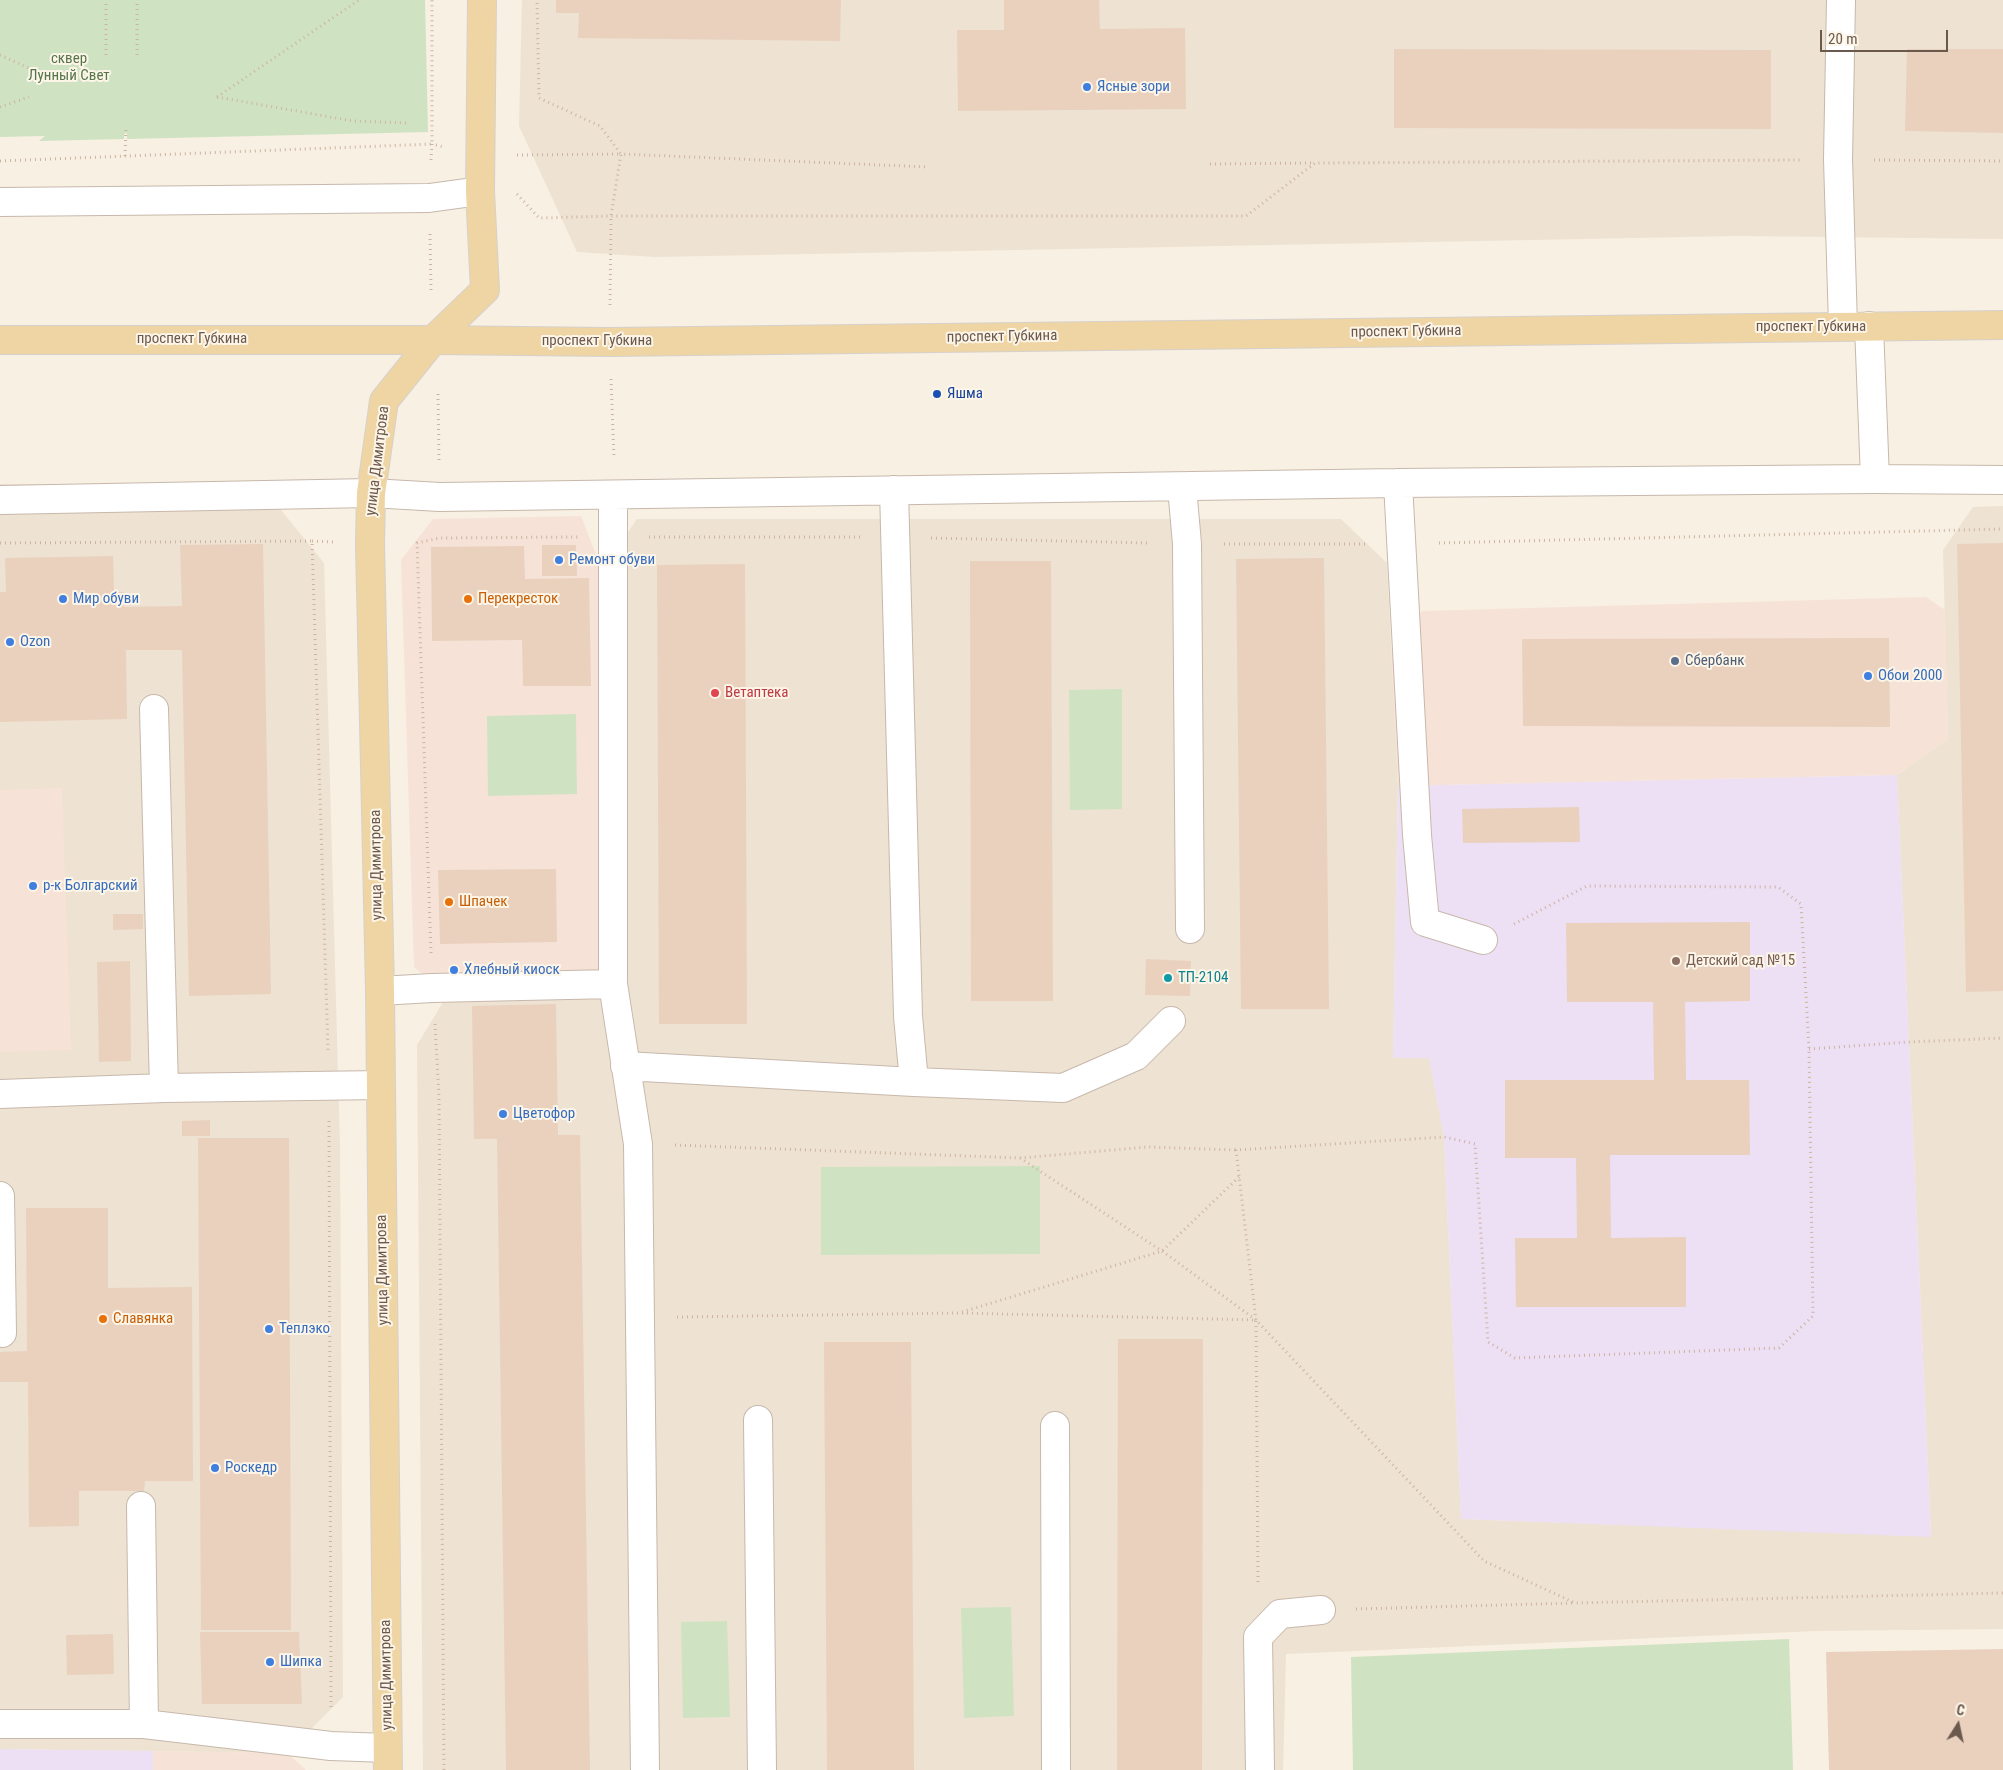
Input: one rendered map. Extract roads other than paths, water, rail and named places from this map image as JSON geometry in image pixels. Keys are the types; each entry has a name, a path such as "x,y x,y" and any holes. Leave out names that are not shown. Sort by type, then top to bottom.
{"main road":[{"name":"улица Димитрова","path":"388,1759 380,991 370,554 371,493 384,401 433,340 485,290 480,191 482,0"},
{"name":"проспект Губкина","path":"0,340 610,342 2003,325"}],"lane":[{"path":"1841,0 1838,159 1875,478"},
{"path":"0,202 428,198 480,191"},
{"path":"0,500 371,493 440,497 1398,483 1875,478 2003,480"},
{"path":"1398,483 1417,826 1425,922 1483,940"},
{"path":"1182,487 1187,544 1190,929"},
{"path":"894,490 908,1006 914,1082"},
{"path":"613,495 613,984 638,1144 646,1770"},
{"path":"154,709 164,1088"},
{"path":"380,991 613,984"},
{"path":"625,1066 1063,1088 1136,1056 1171,1021"},
{"path":"0,1094 164,1088 381,1085"},
{"path":"0,1196 2,1332"},
{"path":"758,1420 762,1770"},
{"path":"1056,1426 1056,1770"},
{"path":"141,1506 144,1724"},
{"path":"1260,1770 1258,1636 1280,1614 1322,1610"},
{"path":"0,1724 144,1724 331,1746 388,1759"}],"place":[{"name":"Ясные зори","path":"1087,87"},
{"name":"Яшма","path":"937,394"},
{"name":"Ремонт обуви","path":"559,560"},
{"name":"Мир обуви","path":"63,599"},
{"name":"Перекресток","path":"468,599"},
{"name":"Ozon","path":"10,642"},
{"name":"Сбербанк","path":"1675,661"},
{"name":"Обои 2000","path":"1868,676"},
{"name":"Ветаптека","path":"715,693"},
{"name":"р-к Болгарский","path":"33,886"},
{"name":"Шпачек","path":"449,902"},
{"name":"Детский сад №15","path":"1676,961"},
{"name":"Хлебный киоск","path":"454,970"},
{"name":"ТП-2104","path":"1168,978"},
{"name":"Цветофор","path":"503,1114"},
{"name":"Славянка","path":"103,1319"},
{"name":"Теплэко","path":"269,1329"},
{"name":"Роскедр","path":"215,1468"},
{"name":"Шипка","path":"270,1662"}],"park label":[{"name":"сквер Лунный Свет","path":"69,68"}]}
